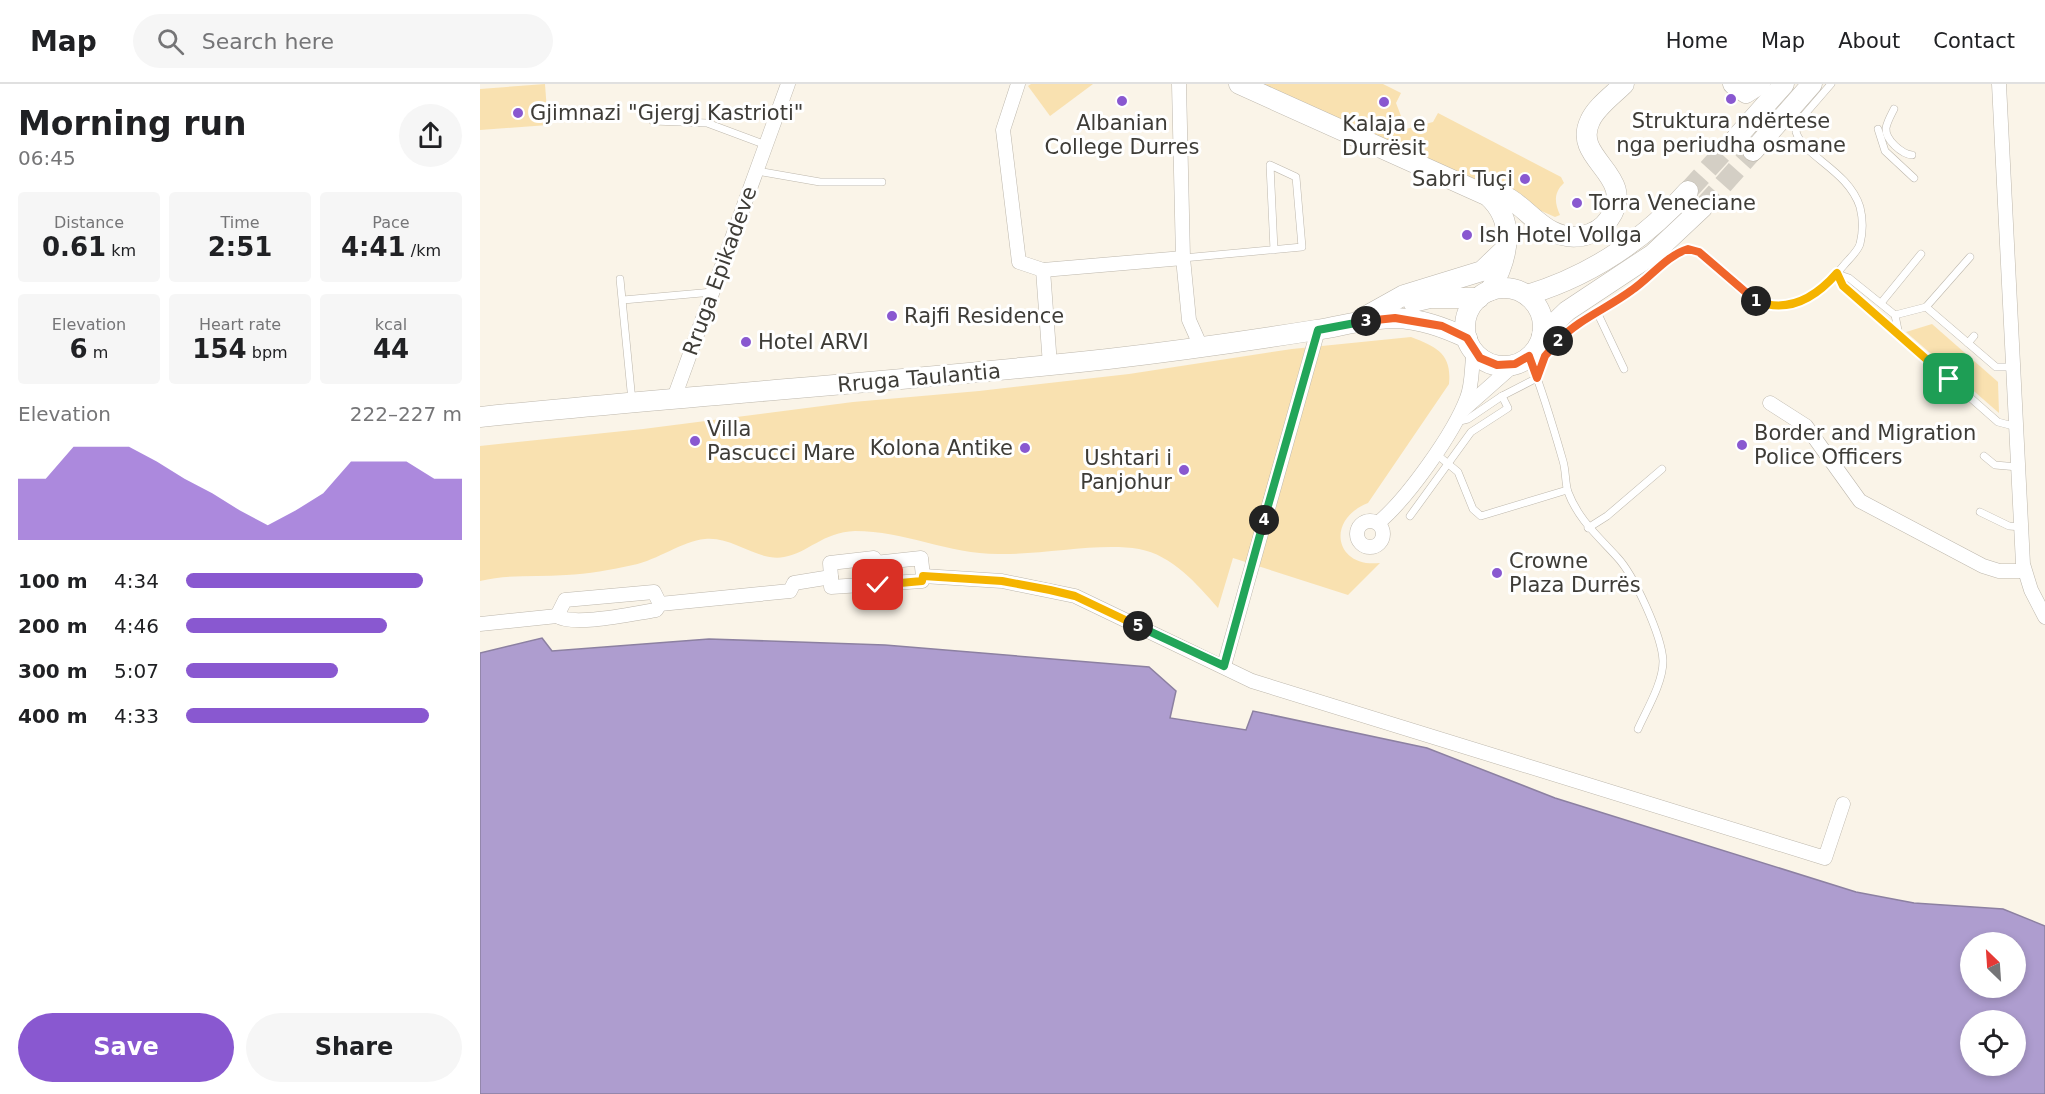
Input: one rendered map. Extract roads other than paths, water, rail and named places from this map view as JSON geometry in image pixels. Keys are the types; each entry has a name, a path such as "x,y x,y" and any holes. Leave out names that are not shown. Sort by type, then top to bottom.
{"main road":[{"path":"1239,84 1469,186 1494,201 1508,227 1507,246 1499,275 1467,316 1470,345 1488,362 1522,360 1542,335 1567,311 1653,254 1703,207"},
{"path":"1733,84 1746,93 1760,84"},
{"path":"1737,137 1784,84"},
{"path":"1753,151 1812,84"},
{"path":"1469,186 1504,195 1546,229 1568,238 1589,235 1606,224 1617,208 1618,191 1610,176 1596,160 1587,134 1592,116 1620,85"},
{"path":"1527,295 1572,280 1597,267 1639,237 1688,191"},
{"path":"1508,227 1519,216 1528,214"},
{"path":"1356,321 1404,295 1482,271 1507,246"},
{"path":"1484,294 1509,288 1527,295 1540,313 1542,335"},
{"name":"Rruga Taulantia","path":"480,417 632,401 906,380 1202,347 1318,330 1430,298 1484,294"},
{"name":"Rruga Taulantia","path":"1356,321 1395,318 1442,326 1470,345"}],"street":[{"name":"Rruga Epikadeve","path":"674,398 788,84"},
{"path":"1018,84 1003,130 1019,262 1043,270 1183,258"},
{"path":"1179,84 1183,258 1189,320 1202,347"},
{"path":"1998,84 2024,571 2035,601 2045,617"},
{"path":"1043,270 1050,365"},
{"path":"1224,666 1318,330"},
{"path":"1378,523 1395,509 1435,453 1456,418 1471,383 1470,345"},
{"path":"1456,418 1522,360"},
{"path":"1770,403 1806,426 1853,494 1869,507 1983,566 1999,571 2024,571"},
{"path":"921,558 923,576 922,581 831,587 830,563 921,558"},
{"path":"923,576 1002,581 1075,596 1252,681 1825,858 1843,804"},
{"path":"660,604 790,591 794,583 831,577"},
{"path":"557,616 565,600 654,592 660,604"},
{"path":"480,624 557,616 564,621 612,617 656,610 660,604"}],"lane":[{"path":"1456,418 1468,419 1502,396 1537,378 1545,356 1573,327 1634,289 1676,254 1688,249 1699,252 1749,296 1766,304 1776,306 1809,299 1820,292 1860,246 1861,211 1851,188 1802,142 1796,132 1799,121 1831,84"},
{"path":"1893,109 1886,129 1888,138 1906,154 1912,155"},
{"path":"653,121 707,123 766,145"},
{"path":"1878,129 1885,151 1914,178"},
{"path":"1183,258 1302,248 1296,177 1270,165 1274,250"},
{"path":"756,171 820,182 882,182"},
{"path":"1881,303 1921,254"},
{"path":"1895,315 1926,307 1970,257"},
{"path":"1837,273 1850,278 1895,315 1899,335"},
{"path":"1837,273 1843,286 1998,422 2017,427"},
{"path":"620,279 632,401"},
{"path":"623,300 712,292"},
{"path":"1926,307 1996,367 2013,367"},
{"path":"1598,312 1624,369"},
{"path":"1968,344 1974,336"},
{"path":"1522,360 1537,378 1568,479 1568,490 1588,528 1627,571 1658,639 1663,662 1655,689 1638,729"},
{"path":"1410,516 1450,465 1471,432 1508,408 1502,396"},
{"path":"1435,453 1458,472 1473,509 1481,516 1568,490"},
{"path":"1984,456 1995,465 2019,467"},
{"path":"1588,528 1607,516 1662,469"},
{"path":"1980,512 2009,526 2022,527"}],"tunnel":[{"path":"1688,191 1737,137"},
{"path":"1703,207 1753,151"}],"place":[{"name":"Struktura ndërtese nga periudha osmane","path":"1731,99"},
{"name":"Albanian College Durres","path":"1122,101"},
{"name":"Kalaja e Durrësit","path":"1384,102"},
{"name":"Gjimnazi \"Gjergj Kastrioti\"","path":"518,113"},
{"name":"Sabri Tuçi","path":"1525,179"},
{"name":"Torra Veneciane","path":"1577,203"},
{"name":"Ish Hotel Vollga","path":"1467,235"},
{"name":"Rajfi Residence","path":"892,316"},
{"name":"Hotel ARVI","path":"746,342"},
{"name":"Villa Pascucci Mare","path":"695,441"},
{"name":"Border and Migration Police Officers","path":"1742,445"},
{"name":"Kolona Antike","path":"1025,448"},
{"name":"Ushtari i Panjohur","path":"1184,470"},
{"name":"Crowne Plaza Durrës","path":"1497,573"}]}
